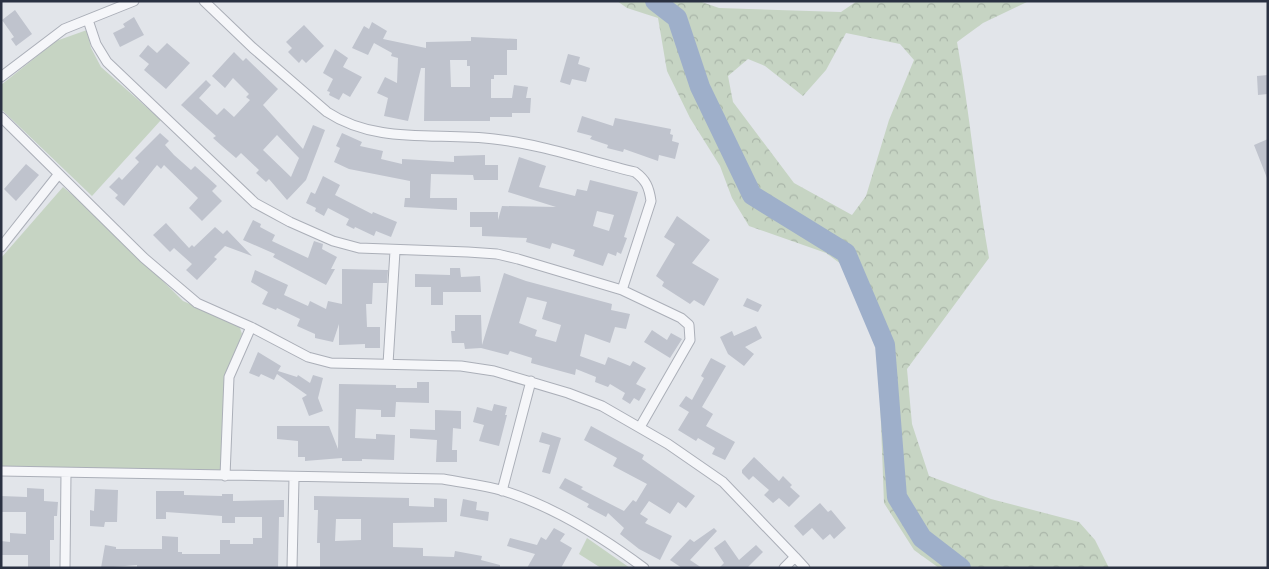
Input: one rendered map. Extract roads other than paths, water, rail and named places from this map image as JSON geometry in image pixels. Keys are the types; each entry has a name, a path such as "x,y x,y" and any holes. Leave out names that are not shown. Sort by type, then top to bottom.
{"street":[{"path":"1,77 64,30 134,1"},
{"path":"204,1 253,48 327,112 362,129 412,136 500,140 635,172 643,178 649,188 651,201 622,290"},
{"path":"88,20 96,44 107,62 256,203 290,222 333,241 359,248 497,254 622,290 682,318 689,325 691,332 690,340 640,427"},
{"path":"1,117 58,175 185,296 196,303 251,327 308,357 331,363 461,366 494,371 531,381 602,406 640,427 724,482 806,568"},
{"path":"1,247 58,175"},
{"path":"388,364 395,250"},
{"path":"225,476 230,377 251,327"},
{"path":"502,490 531,381"},
{"path":"1,471 294,478 421,477 502,490 532,502 581,526 644,568"},
{"path":"65,568 66,473"},
{"path":"292,568 294,478"},
{"path":"784,568 795,557"}],"waterway":[{"path":"655,1 677,18 700,87 752,195 846,253 885,345 897,497 922,538 961,568"}]}
